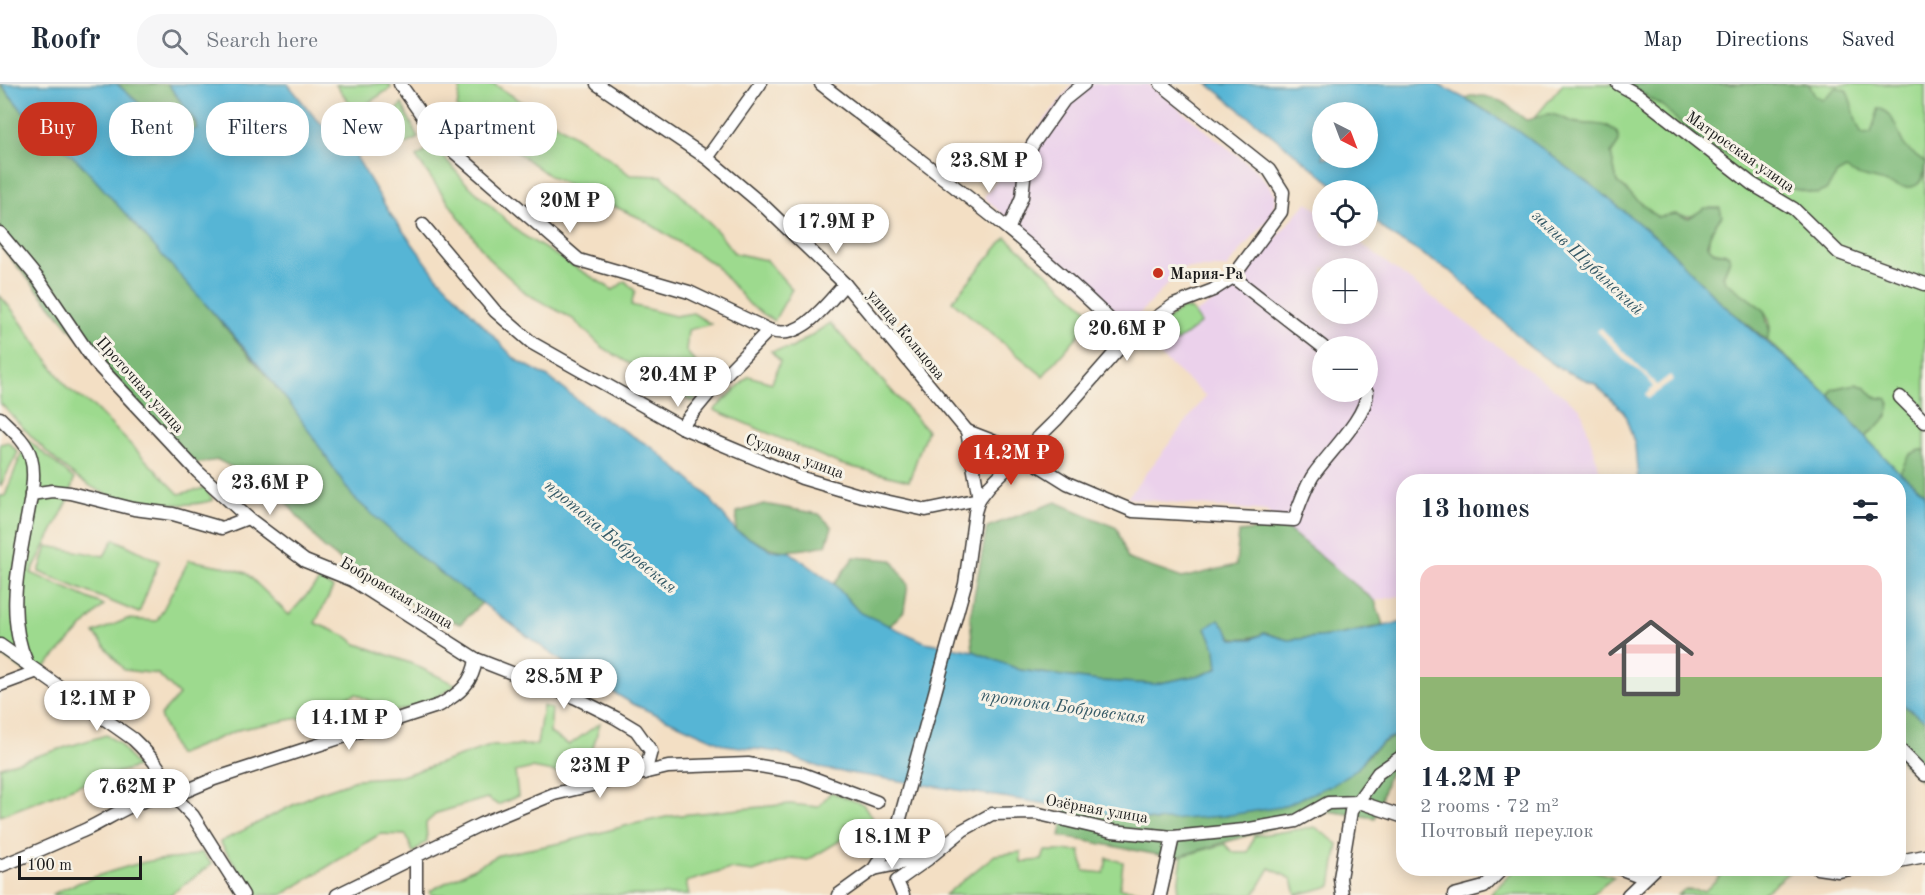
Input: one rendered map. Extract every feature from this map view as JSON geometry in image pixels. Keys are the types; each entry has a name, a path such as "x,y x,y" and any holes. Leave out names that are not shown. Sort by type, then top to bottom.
{"street":[{"path":"400,84 438,138 579,260 689,292 769,330 788,333 815,317 845,284"},
{"name":"улица Кольцова","path":"597,84 707,158 765,207 845,284 967,431 979,499"},
{"path":"707,158 760,84"},
{"path":"821,84 1009,228 1128,338"},
{"path":"1009,228 1022,196 1026,159 1033,144 1065,100 1084,84"},
{"path":"979,499 1128,338 1174,305 1213,290 1233,277 1281,212 1283,192 1269,170 1161,84"},
{"name":"Матросская улица","path":"1618,84 1638,95 1752,184 1794,208 1839,253 1925,284"},
{"name":"Судовая улица","path":"423,225 495,311 532,343 681,427 802,478 862,496 926,510 979,499"},
{"name":"Проточная улица","path":"0,233 39,280 94,361 198,472 248,518"},
{"path":"1233,277 1312,339"},
{"path":"681,427 719,381 769,330"},
{"path":"1900,398 1925,422"},
{"path":"967,431 1022,454 1067,483 1133,511 1294,520 1301,498 1312,477 1365,407 1366,402"},
{"path":"0,418 20,439 31,456 31,494 14,598 18,645 32,670"},
{"path":"31,494 52,491 70,493 134,509 173,514 222,528 248,518"},
{"name":"Озёрная улица","path":"838,895 874,869 896,833 965,584 975,512 979,499"},
{"name":"Бобровская улица","path":"248,518 305,561 352,580 476,659 576,698 636,730 651,751 645,773"},
{"path":"0,645 32,670 132,739 151,756 166,776 174,796 193,816 243,895"},
{"path":"0,866 51,846 143,801 162,795 174,796 214,779 440,705 458,694 468,684 476,659"},
{"path":"0,685 32,670"},
{"path":"1906,756 1925,775"},
{"path":"1342,895 1340,878 1351,811 1378,773 1396,761"},
{"path":"337,895 481,824 554,794 692,764 748,764 800,773 877,802"},
{"name":"Озёрная улица","path":"874,869 930,857 963,830 992,814 1035,813 1112,831 1173,837 1296,822 1328,803 1359,802 1396,814"},
{"path":"1160,895 1173,837"},
{"path":"1906,860 1925,856"},
{"path":"903,895 897,881 930,857"},
{"path":"416,858 416,895"},
{"path":"1454,895 1484,887 1495,876"},
{"path":"1638,876 1645,879"},
{"path":"1628,895 1648,876"}],"shaded area":[{"path":"1073,84 1148,84 1258,172 1276,195 1272,214 1226,268 1183,268 1125,329 984,197"},
{"path":"1307,202 1312,206 1312,246 1364,246 1581,409 1601,474 1396,474 1396,597 1375,601 1266,511 1127,498 1206,396 1145,343 1227,294"}],"green space":[{"path":"0,84 18,105 18,156 72,156 82,165 185,280 422,559 482,603 460,624 378,589 323,547 276,490 218,460 186,465 0,246"},
{"path":"117,84 168,84 182,102 137,102"},
{"path":"390,84 391,88 370,102 349,102 336,85"},
{"path":"461,84 494,84 522,102 458,102"},
{"path":"1563,84 1925,84 1925,450 1912,454 1906,460 1900,473 1865,437 1887,417 1890,403 1855,386 1834,389 1830,396 1767,340 1770,328 1763,310 1728,285 1723,277 1730,259 1728,255 1709,250 1709,236 1719,219 1697,216 1661,218 1649,211 1617,182 1611,154 1619,141 1617,132 1608,126 1577,123 1550,114 1535,117"},
{"path":"1628,84 1809,84 1815,96 1823,99 1837,87 1846,90 1862,134 1871,133 1879,108 1885,111 1894,123 1905,146 1925,162 1924,173 1921,181 1916,185 1902,187 1857,175 1846,169 1837,174 1826,190 1817,194 1789,188 1693,136 1664,107"},
{"path":"1470,96 1485,96 1503,102 1526,120 1552,114 1576,123 1602,125 1614,130 1619,142 1611,154 1617,182 1657,217 1675,214 1689,218 1705,208 1720,208 1722,216 1711,231 1707,245 1714,252 1728,254 1730,259 1723,276 1725,281 1764,310 1770,332 1767,340 1721,303 1665,245 1599,191 1513,127 1466,99"},
{"path":"405,110 417,136 417,139 405,145"},
{"path":"557,124 605,155 630,175 662,176 718,232 734,253 766,260 792,289 774,321 750,305 715,265 642,219 551,177 522,156 557,156"},
{"path":"443,156 464,181 521,234 613,290 625,281 635,291 631,305 675,316 693,313 711,324 688,330 686,351 713,382 692,402 602,347 573,319 527,294 489,259 416,157"},
{"path":"1006,237 1095,316 1043,376 952,301"},
{"path":"0,296 14,312 67,388 94,407 179,494 205,488 213,500 176,505 122,499 87,484 70,473 40,446 0,403"},
{"path":"1181,309 1191,309 1201,323 1176,342 1162,324"},
{"path":"830,323 927,430 909,481 840,464 714,410 749,376 772,383 780,361 771,351 792,348"},
{"path":"1856,384 1865,387 1874,397 1888,399 1887,416 1865,437 1830,396 1833,389"},
{"path":"27,439 74,479 68,501 31,573 104,605 34,678 0,654 0,496 5,496"},
{"path":"8,442 18,452 0,487 0,444"},
{"path":"1920,450 1925,450 1925,493 1906,478 1906,474 1900,473 1906,460"},
{"path":"1056,502 1117,528 1128,559 1182,578 1236,565 1239,532 1285,527 1375,601 1383,625 1339,635 1288,640 1265,633 1250,638 1236,638 1206,628 1216,650 1218,668 1205,674 1155,684 1099,681 1020,670 973,651 970,617 987,527"},
{"path":"764,504 819,514 832,527 826,545 798,550 779,550 736,531 737,512"},
{"path":"114,539 159,561 139,613 39,572 47,546 104,556"},
{"path":"854,557 892,560 908,584 904,611 889,627 859,612 834,584"},
{"path":"189,560 246,573 289,615 320,580 333,588 315,623 346,636 357,644 410,663 457,685 425,704 390,713 357,694 331,701 335,727 318,732 299,718 241,729 177,755 160,716 179,695 158,674 124,670 94,633 127,619 157,621"},
{"path":"543,706 552,709 550,733 569,745 600,723 590,758 574,776 532,768 515,772 518,796 498,805 487,798 437,813 426,823 427,841 413,853 406,835 380,834 282,895 255,895 220,842 315,794 359,779 402,776 490,746 537,745"},
{"path":"1906,707 1925,720 1925,785 1906,766"},
{"path":"106,735 119,743 137,767 92,780 0,816 0,767"},
{"path":"1396,736 1396,769 1389,774 1375,818 1327,811 1174,858 1060,836 1066,807 1155,821 1358,768 1378,746"},
{"path":"831,792 863,804 874,821 845,824 841,840 808,860 792,858 753,872 730,869 686,882 689,895 431,895 430,891 499,855 561,843 671,816 790,804 818,807"},
{"path":"1315,827 1338,844 1331,886 1296,895 1292,879 1270,868 1254,895 1177,895 1182,856 1225,844 1232,852 1248,852 1254,836"},
{"path":"1045,851 1080,851 1084,871 1104,873 1107,858 1123,862 1120,888 1141,891 1142,895 945,895 995,855 1021,852 1021,862 1042,860"},
{"path":"201,852 212,864 170,895 51,895 121,868 152,861 187,857"},
{"path":"1508,876 1614,877 1591,895 1490,895"},
{"path":"1720,876 1784,876 1761,895 1678,895 1684,890 1705,891"}],"water":[{"name":"протока Бобровская","path":"1,84 117,84 137,102 109,102 109,156 194,156 194,130 197,124 194,120 194,102 181,102 168,84 288,84 302,102 206,102 206,156 309,156 309,110 321,123 321,156 356,156 389,212 434,273 515,359 548,377 593,412 653,448 706,494 736,531 771,550 790,552 834,584 859,612 925,642 973,651 1020,670 1099,681 1155,684 1205,674 1218,668 1216,650 1206,628 1219,619 1233,639 1252,639 1264,633 1288,640 1339,635 1396,624 1396,736 1387,739 1369,753 1358,768 1336,783 1281,807 1224,816 1155,821 824,769 778,752 725,745 633,704 564,663 422,559 353,497 294,409 248,352 72,156 97,156 97,102 18,102 18,105"},
{"name":"залив Шубинский","path":"1208,84 1437,84 1466,99 1513,127 1599,191 1665,245 1721,303 1830,396 1865,437 1901,474 1637,474 1635,445 1624,412 1595,384 1559,368 1531,348 1453,273 1391,235 1378,224 1378,180 1328,180 1313,168 1378,168 1378,102 1312,102 1312,168"},
{"path":"1906,478 1925,493 1925,720 1906,707"}],"pier":[{"path":"1601,328 1657,385 1670,375 1674,380 1648,399 1645,395 1653,387 1644,375 1626,361 1597,331"}],"place":[{"name":"Мария-Ра","path":"1158,273"}]}
